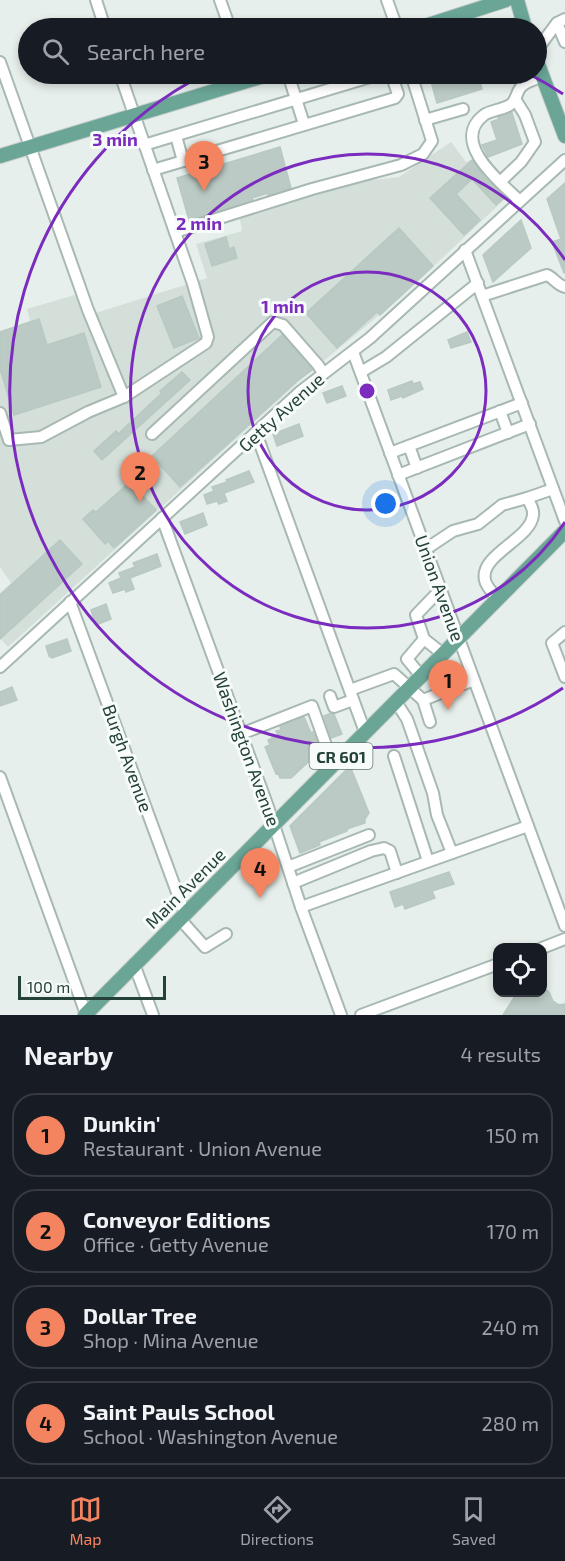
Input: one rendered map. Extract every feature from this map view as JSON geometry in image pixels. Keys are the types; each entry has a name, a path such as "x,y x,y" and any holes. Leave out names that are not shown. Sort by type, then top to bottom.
{"main road":[{"path":"452,18 506,0"},
{"path":"517,0 522,18"},
{"path":"0,156 134,116 227,84"},
{"path":"546,84 565,136"},
{"path":"552,99 565,107"},
{"name":"Main Avenue","path":"85,1014 565,531"}],"street":[{"path":"96,0 102,18"},
{"path":"220,0 226,18"},
{"path":"387,0 393,18"},
{"path":"561,21 565,42"},
{"path":"547,38 561,21"},
{"path":"0,62 88,310 124,397"},
{"path":"0,413 9,440 41,437 88,412 124,397 206,343 208,337 191,278 123,84"},
{"path":"291,84 304,124"},
{"path":"144,145 346,84"},
{"path":"153,171 395,98 398,94 394,84"},
{"path":"175,232 312,189 401,165 423,154 432,141 414,84"},
{"path":"520,201 487,169 477,154 472,137 477,123 485,114 509,106 522,86 526,84"},
{"path":"500,182 521,162 535,142 525,115 515,99"},
{"path":"425,120 463,109"},
{"path":"176,136 183,161"},
{"name":"Getty Avenue","path":"0,667 323,373 353,352 565,160"},
{"path":"465,250 565,521"},
{"path":"482,296 547,275 559,286 565,287"},
{"path":"361,372 386,357 478,283"},
{"path":"152,434 273,322 283,325 323,373"},
{"name":"Union Avenue","path":"353,352 565,926"},
{"path":"390,453 522,403"},
{"path":"501,411 508,433"},
{"path":"398,475 530,424"},
{"path":"256,434 365,732"},
{"path":"410,446 417,468"},
{"path":"426,549 453,531 478,524 502,505 553,489"},
{"path":"498,599 485,582 485,572 490,562 531,524 534,512 527,498"},
{"name":"Washington Avenue","path":"162,518 242,734 301,907 341,1015"},
{"path":"441,589 416,615 424,639 443,654"},
{"name":"Burgh Avenue","path":"70,602 182,916"},
{"path":"565,632 552,643 565,677"},
{"path":"421,676 407,659 424,639"},
{"path":"330,696 334,706 394,674 423,700 430,722"},
{"path":"423,700 474,680"},
{"path":"396,702 407,719 433,794 437,815 452,853"},
{"path":"242,734 312,706 333,765"},
{"path":"394,756 428,861"},
{"path":"0,777 85,1014"},
{"path":"301,907 528,826"},
{"path":"288,867 369,836"},
{"path":"293,883 371,851 384,848 390,851 397,873"},
{"path":"182,916 205,947 226,934"},
{"path":"547,946 565,939"},
{"path":"134,964 153,1015"},
{"path":"361,1015 493,966"}],"shaded area":[{"path":"451,142 466,162 473,159 507,197 400,298 304,377 8,647 0,638 0,593 11,583 0,567 0,331 30,321 27,309 78,294 86,316 207,278 196,244 242,231 239,214 338,184 399,177"}],"building":[{"path":"432,84 480,84 482,89 437,103"},
{"path":"512,113 522,144 488,157 482,145 497,140 491,122 499,119 498,117"},
{"path":"280,147 291,188 252,198 253,200 189,220 177,178"},
{"path":"472,160 485,178 505,197 496,205 472,179 456,194 480,220 464,235 430,198"},
{"path":"565,183 564,273 552,242 561,239 547,199"},
{"path":"521,220 531,248 493,282 483,255"},
{"path":"399,228 433,266 380,315 377,312 337,348 306,313"},
{"path":"226,237 229,249 234,247 237,258 212,266 205,244"},
{"path":"182,296 199,338 174,348 157,306"},
{"path":"39,319 47,345 84,333 101,387 14,415 0,369 0,332"},
{"path":"467,332 471,342 451,348 448,340"},
{"path":"282,335 312,370 180,487 152,456"},
{"path":"182,372 190,380 102,460 94,451 116,431 118,434"},
{"path":"412,381 413,384 420,382 423,389 403,398 402,396 391,400 388,390"},
{"path":"342,386 346,396 327,403 323,393"},
{"path":"299,424 303,436 277,446 273,434"},
{"path":"249,471 254,482 224,493 227,501 207,504 204,495 214,491 212,487"},
{"path":"130,482 156,510 114,548 108,541 105,544 83,519 93,510 96,512"},
{"path":"203,513 207,525 185,534 180,522"},
{"path":"60,540 82,564 0,639 0,595"},
{"path":"157,554 161,566 130,578 134,589 113,593 109,583 121,578 119,573 135,567 133,563"},
{"path":"106,604 111,619 96,625 91,610"},
{"path":"67,639 71,651 52,658 49,656 46,646"},
{"path":"12,687 17,700 0,706 0,692"},
{"path":"334,714 342,734 331,738 324,716"},
{"path":"304,717 320,751 291,778 280,778 278,773 276,774 265,747 270,745 268,740 278,735 276,731 281,730 280,727"},
{"path":"350,766 369,813 365,823 347,829 347,831 319,842 320,845 300,853 290,826"},
{"path":"449,872 454,884 432,891 435,898 405,909 403,904 395,907 390,892"},
{"path":"547,990 553,1001 559,1005 565,1004 565,1015 503,1015 514,997 547,997"}],"place":[{"name":"Dollar Tree","path":"204,191"},
{"name":"Conveyor Editions","path":"140,502"},
{"name":"Dunkin'","path":"448,710"},
{"name":"Saint Pauls School","path":"260,898"}]}
